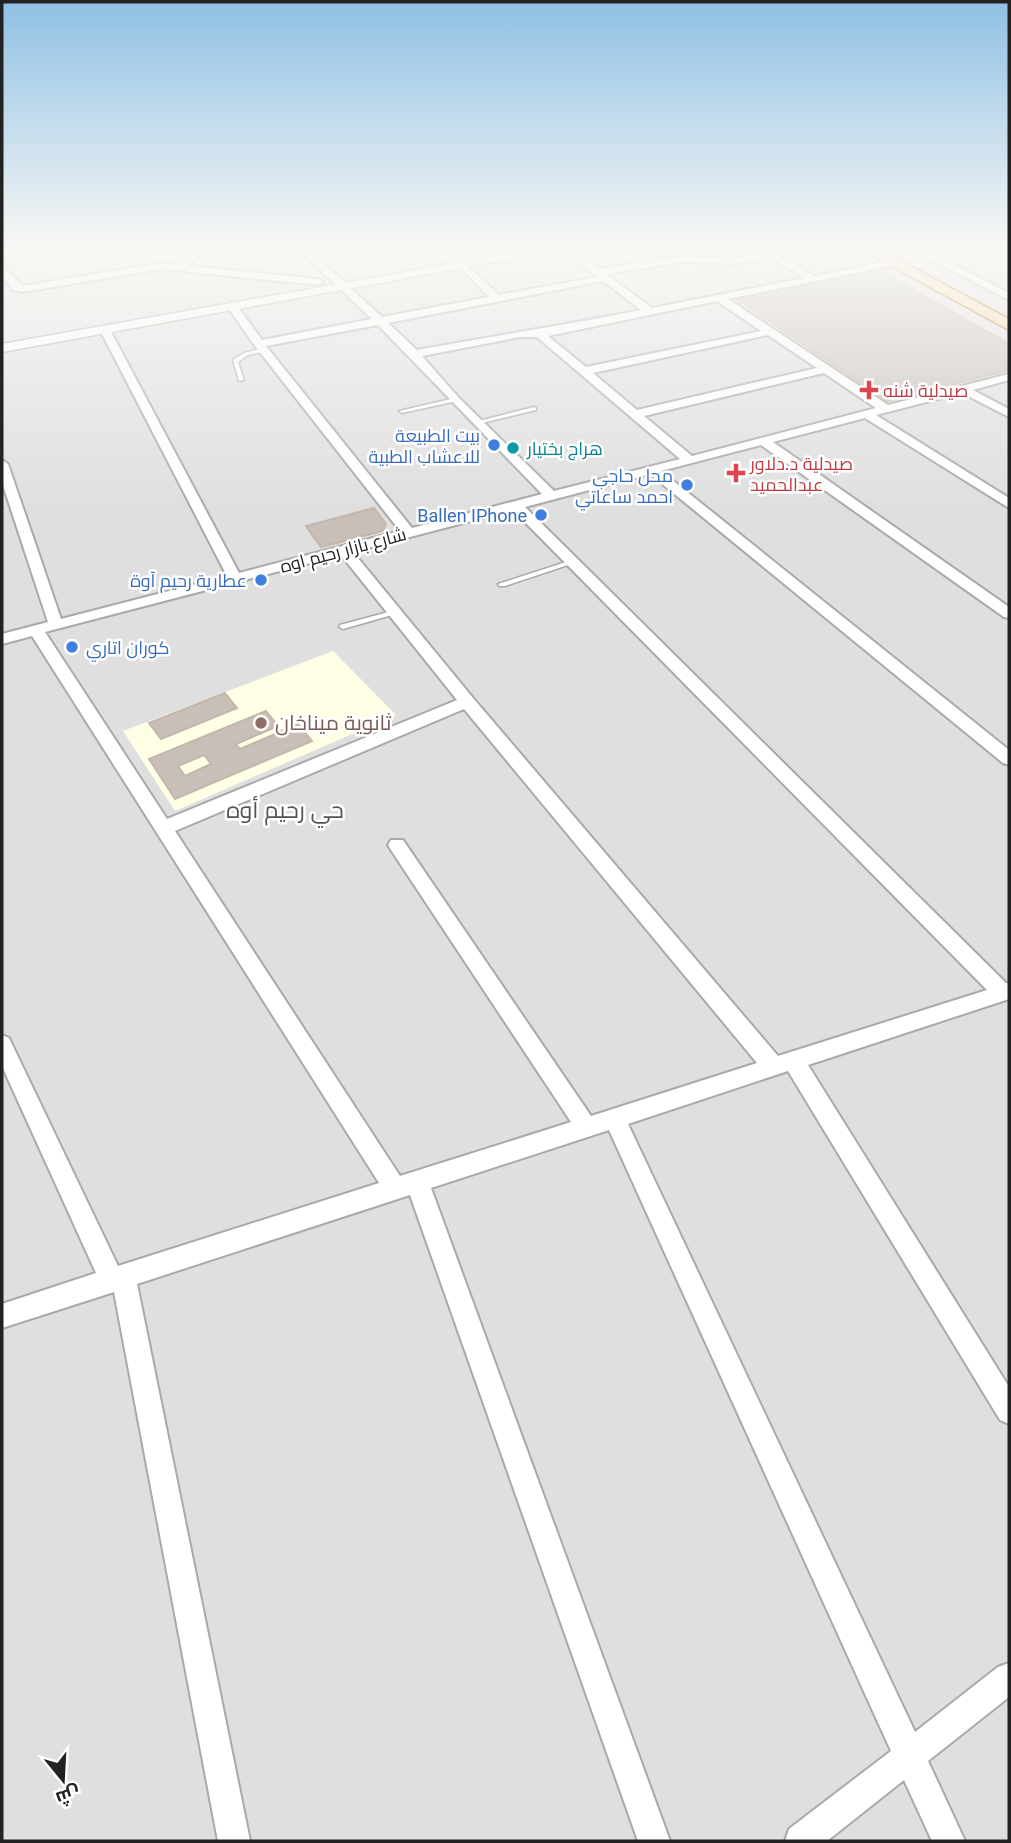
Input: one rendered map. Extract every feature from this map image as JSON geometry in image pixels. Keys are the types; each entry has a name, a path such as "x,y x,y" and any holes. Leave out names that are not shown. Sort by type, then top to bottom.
{"street":[{"path":"2,348 76,335"},
{"path":"108,335 235,578"},
{"path":"253,335 409,533"},
{"path":"261,347 317,335"},
{"path":"393,335 415,354 456,400 551,496"},
{"path":"415,354 515,335"},
{"path":"541,335 688,460"},
{"path":"584,371 755,335"},
{"path":"774,335 886,409"},
{"path":"636,414 826,369"},
{"name":"شارع بازار رحيم اوه","path":"2,639 1009,377"},
{"path":"963,389 1009,414"},
{"path":"866,414 1009,504"},
{"path":"763,441 1009,614"},
{"path":"2,464 56,625"},
{"path":"652,470 1009,759"},
{"path":"2,1316 1006,992 515,505"},
{"path":"344,550 467,702 783,1063 1009,1411"},
{"path":"37,630 164,828 406,1186 654,1841"},
{"path":"164,828 467,702"},
{"path":"397,845 587,1128"},
{"path":"2,1044 118,1278 234,1841"},
{"path":"615,1119 949,1841"},
{"path":"801,1841 1009,1678"}],"lane":[{"path":"241,380 235,361 261,347"},
{"path":"402,411 456,400"},
{"path":"478,422 534,409"},
{"path":"502,584 572,562"},
{"path":"343,628 395,613"}],"shaded area":[{"path":"2,335 1009,335 1009,1841 2,1841"},
{"name":"ثانوية ميناخان","path":"333,651 396,715 175,811 123,731"}],"building":[{"path":"789,335 993,335 1009,344 1009,370 887,401"},
{"path":"374,508 386,524 383,531 321,547 306,526"},
{"path":"225,693 237,708 161,739 149,723"},
{"path":"266,711 278,726 236,744 240,749 298,724 312,741 175,799 149,759","holes":["204,755 211,764 185,776 178,766"]}],"place":[{"name":"صيدلية شنه","path":"869,390"},
{"name":"بيت الطبيعة للاعشاب الطبية","path":"494,445"},
{"name":"هراج بختيار","path":"513,448"},
{"name":"صيدلية د.دلاور عبدالحميد","path":"736,473"},
{"name":"محل حاجي احمد ساعاتي","path":"687,485"},
{"name":"Ballen IPhone","path":"541,515"},
{"name":"عطارية رحيم آوة","path":"261,580"},
{"name":"كوران اتاري","path":"72,647"},
{"name":"ثانوية ميناخان","path":"261,723"}],"district":[{"name":"حي رحيم أوه","path":"285,810"}]}
